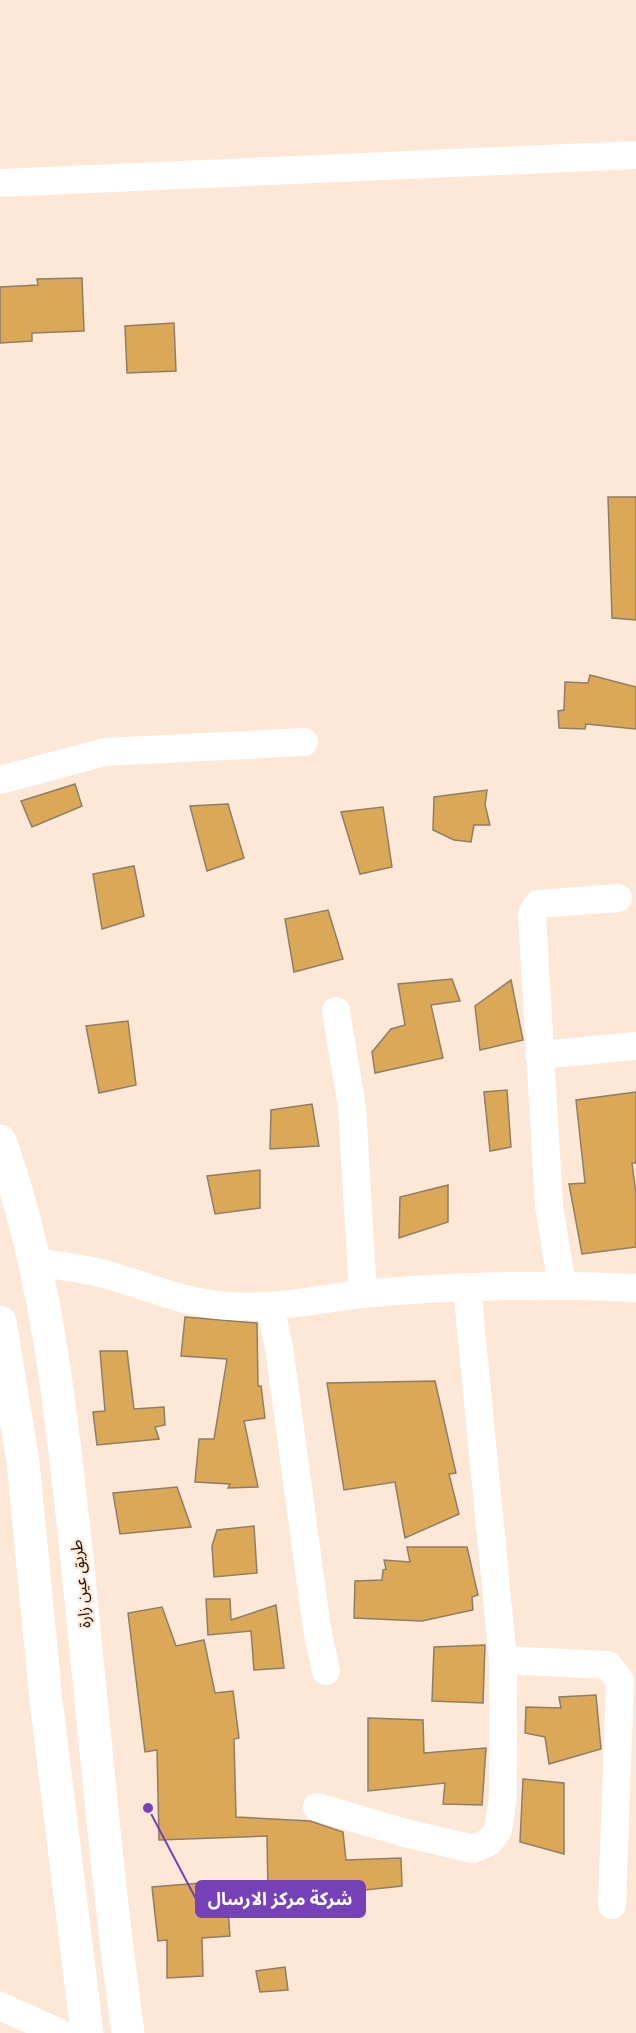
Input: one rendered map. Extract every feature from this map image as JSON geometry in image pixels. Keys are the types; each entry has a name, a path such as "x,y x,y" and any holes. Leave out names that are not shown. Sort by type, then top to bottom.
{"main road":[{"name":"طريق عين زارة","path":"0,1141 14,1180 36,1262 68,1473 128,2033"},
{"path":"0,1322 25,1473 46,1700 87,2033"}],"street":[{"path":"0,183 636,155"},
{"path":"0,780 105,752 304,742"},
{"path":"562,1285 549,1206 532,914 538,904 618,898"},
{"path":"336,1011 352,1107 363,1294"},
{"path":"539,1055 636,1046"},
{"path":"36,1262 107,1274 165,1295 198,1303 270,1307 363,1294 467,1288 562,1285 636,1288"},
{"path":"317,1807 405,1833 473,1849 489,1842 498,1830 503,1796 503,1660 467,1288"},
{"path":"270,1307 279,1347 296,1484 326,1671"},
{"path":"503,1660 608,1665 620,1681 612,1905"},
{"path":"0,2006 60,2033"}],"building":[{"path":"82,278 84,331 32,333 32,341 0,343 0,287 38,285 37,279"},
{"path":"174,323 176,371 127,373 125,326"},
{"path":"608,497 636,497 636,620 612,618"},
{"path":"590,675 636,687 636,729 586,724 585,729 559,728 558,711 564,710 565,682 588,683"},
{"path":"75,784 82,806 32,827 21,801"},
{"path":"487,790 485,805 490,825 474,825 471,842 454,840 433,830 434,797"},
{"path":"228,804 244,858 207,871 190,806"},
{"path":"383,807 392,867 360,874 341,812"},
{"path":"134,866 144,916 102,929 93,874"},
{"path":"328,910 343,959 294,972 285,919"},
{"path":"452,979 460,1001 431,1005 443,1058 375,1073 372,1052 391,1029 405,1025 398,984"},
{"path":"511,980 523,1040 480,1050 475,1006"},
{"path":"128,1021 136,1085 99,1093 86,1026"},
{"path":"507,1090 511,1147 490,1151 484,1092"},
{"path":"636,1092 636,1163 632,1163 636,1194 636,1247 582,1254 569,1184 585,1183 576,1100"},
{"path":"312,1104 319,1146 270,1149 271,1110"},
{"path":"260,1170 260,1208 215,1214 207,1176"},
{"path":"448,1185 448,1222 399,1238 400,1197"},
{"path":"185,1317 257,1323 258,1386 261,1386 265,1418 244,1421 258,1487 228,1488 230,1484 195,1482 199,1439 214,1439 227,1359 181,1356"},
{"path":"100,1351 127,1351 134,1409 164,1407 165,1425 155,1427 159,1439 97,1445 93,1412 105,1411"},
{"path":"435,1381 456,1473 449,1474 459,1514 405,1538 395,1482 344,1490 327,1383"},
{"path":"177,1487 191,1527 120,1534 113,1493"},
{"path":"254,1526 257,1573 214,1577 212,1546 217,1530"},
{"path":"407,1547 467,1547 478,1595 472,1597 473,1610 422,1621 354,1618 355,1581 382,1580 383,1570 386,1569 384,1560 410,1562"},
{"path":"206,1599 230,1599 231,1620 276,1605 284,1668 254,1670 251,1631 208,1635"},
{"path":"162,1607 176,1646 204,1640 215,1693 233,1691 239,1738 234,1739 236,1817 310,1821 343,1832 346,1860 401,1858 402,1886 356,1891 356,1887 268,1894 267,1836 159,1840 157,1750 145,1752 128,1613"},
{"path":"485,1645 483,1703 432,1701 434,1647"},
{"path":"596,1695 601,1749 549,1764 545,1737 525,1733 526,1707 561,1708 559,1697"},
{"path":"368,1718 423,1720 424,1753 486,1748 482,1805 443,1804 445,1783 368,1791"},
{"path":"523,1779 564,1783 564,1854 520,1842"},
{"path":"226,1881 230,1936 202,1938 203,1976 167,1978 167,1940 158,1941 152,1887"},
{"path":"285,1967 288,1990 260,1992 256,1971"}],"place":[{"name":"شركة مركز الارسال","path":"148,1808"}]}
